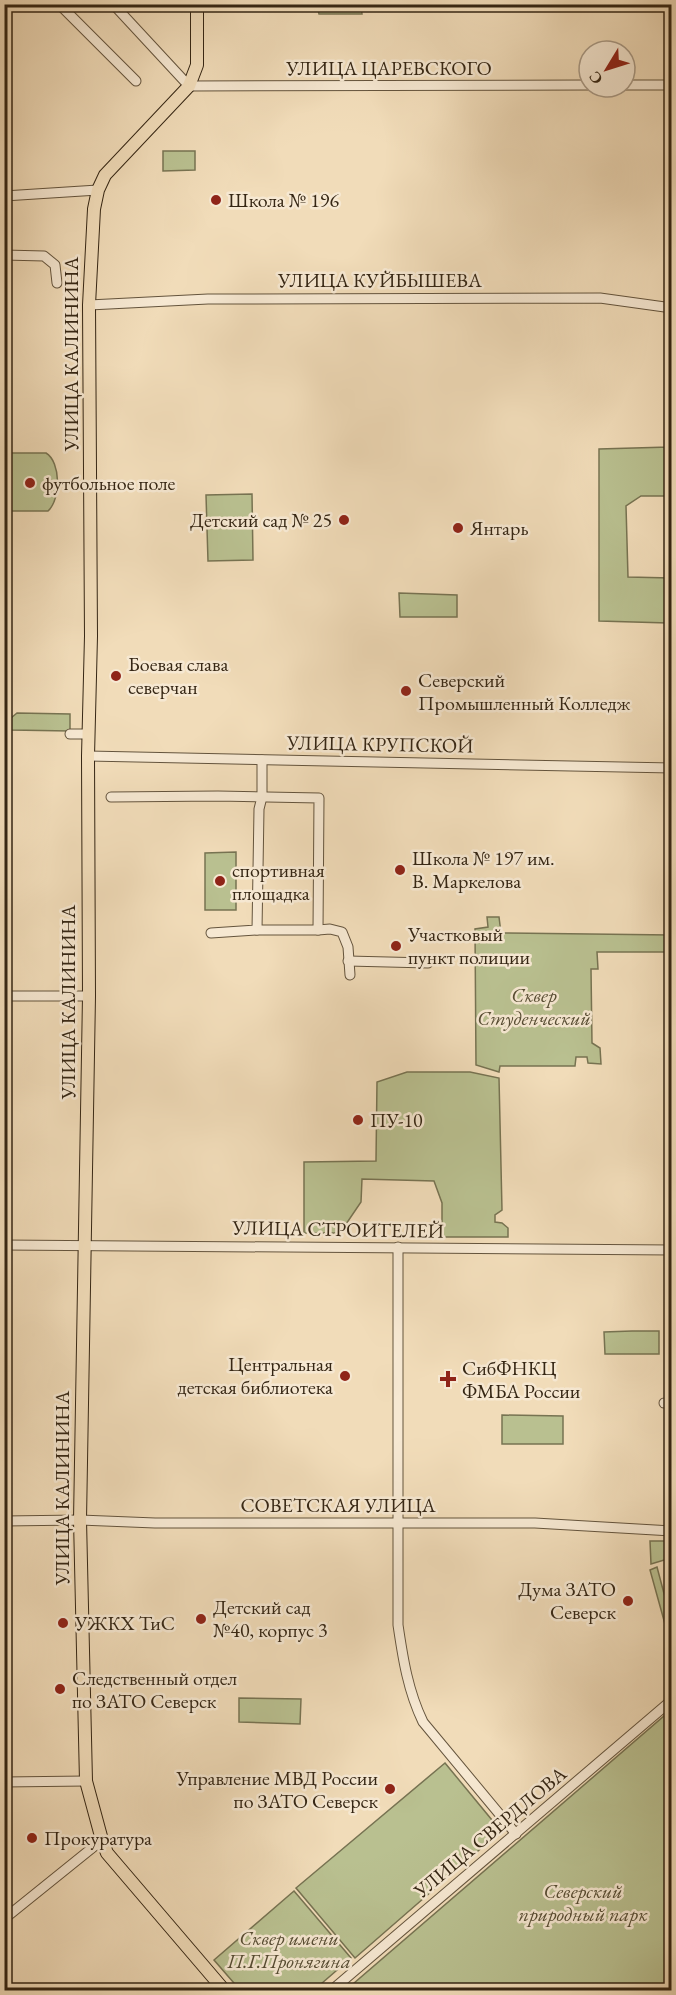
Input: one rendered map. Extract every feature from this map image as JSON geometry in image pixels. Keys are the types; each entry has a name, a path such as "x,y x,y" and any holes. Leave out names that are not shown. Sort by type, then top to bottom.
{"main road":[{"name":"УЛИЦА КАЛИНИНА","path":"197,4 197,65 189,86 105,175 98,190 94,210 89,305 91,636 88,734 89,996 80,1520 86,1781 102,1840 113,1860 224,1990"}],"street":[{"path":"59,4 136,81"},
{"path":"113,4 189,86"},
{"name":"УЛИЦА ЦАРЕВСКОГО","path":"189,86 577,85"},
{"path":"637,85 672,85"},
{"path":"4,196 98,190"},
{"path":"4,255 44,256 54,265 57,283"},
{"name":"УЛИЦА КУЙБЫШЕВА","path":"89,305 208,299 600,298 672,308"},
{"path":"70,734 88,734"},
{"name":"УЛИЦА КРУПСКОЙ","path":"88,756 672,768"},
{"path":"257,930 262,760"},
{"path":"111,797 319,798 318,930"},
{"path":"212,933 330,929 342,932 347,940 350,975"},
{"path":"348,962 428,963"},
{"path":"4,996 89,996"},
{"name":"УЛИЦА СТРОИТЕЛЕЙ","path":"4,1245 672,1250"},
{"path":"398,1247 398,1625 404,1667 414,1703 423,1722 516,1833"},
{"name":"СОВЕТСКАЯ УЛИЦА","path":"4,1521 535,1523 672,1531"},
{"name":"УЛИЦА СВЕРДЛОВА","path":"332,1990 672,1700"},
{"path":"4,1782 86,1781"},
{"path":"4,1919 102,1840"}],"green space":[{"path":"317,5 361,5 362,14 319,14"},
{"path":"163,151 195,151 195,170 163,171"},
{"path":"670,424 671,496 641,496 626,506 628,577 671,578 672,639 669,639 668,623 599,621 599,449 669,447"},
{"name":"футбольное поле","path":"5,453 46,453 51,458 57,472 57,490 48,511 5,511"},
{"path":"252,494 253,560 208,561 206,495"},
{"path":"399,593 457,595 457,617 400,617"},
{"path":"17,713 70,714 70,731 11,730 11,718"},
{"name":"спортивная площадка","path":"236,852 236,910 205,910 205,853"},
{"name":"Сквер Студенческий","path":"487,917 499,917 501,933 671,935 671,952 597,952 598,969 591,969 592,1043 600,1048 601,1064 588,1063 587,1057 576,1057 575,1066 500,1066 499,1072 476,1065 475,929 488,927"},
{"path":"407,1072 470,1072 499,1078 502,1210 495,1215 495,1222 502,1223 508,1228 508,1237 442,1237 442,1203 434,1181 362,1179 361,1202 340,1233 304,1233 304,1162 376,1161 377,1082"},
{"path":"659,1331 659,1354 605,1354 604,1332"},
{"path":"502,1415 563,1416 563,1444 502,1444"},
{"path":"650,1541 671,1541 671,1558 651,1564"},
{"path":"657,1567 671,1620 671,1634 668,1635 650,1570"},
{"path":"239,1698 301,1699 300,1724 239,1722"},
{"name":"Северский природный парк","path":"671,1710 671,1990 346,1990"},
{"path":"445,1763 501,1831 355,1958 296,1888"},
{"name":"Сквер имени П.Г.Пронягина","path":"294,1891 351,1958 314,1990 240,1990 214,1960"}],"place":[{"name":"Школа № 196","path":"216,200"},
{"name":"футбольное поле","path":"30,483"},
{"name":"Детский сад № 25","path":"344,520"},
{"name":"Янтарь","path":"458,528"},
{"name":"Боевая слава северчан","path":"116,676"},
{"name":"Северский Промышленный Колледж","path":"406,691"},
{"name":"Школа № 197 им. В. Маркелова","path":"400,870"},
{"name":"спортивная площадка","path":"220,881"},
{"name":"Участковый пункт полиции","path":"396,946"},
{"name":"ПУ-10","path":"358,1120"},
{"name":"Центральная детская библиотека","path":"345,1376"},
{"name":"СибФНКЦ ФМБА России","path":"448,1379"},
{"name":"Дума ЗАТО Северск","path":"628,1601"},
{"name":"Детский сад №40, корпус 3","path":"201,1619"},
{"name":"УЖКХ ТиС","path":"63,1623"},
{"name":"Следственный отдел по ЗАТО Северск","path":"60,1689"},
{"name":"Управление МВД России по ЗАТО Северск","path":"390,1789"},
{"name":"Прокуратура","path":"32,1838"}]}
